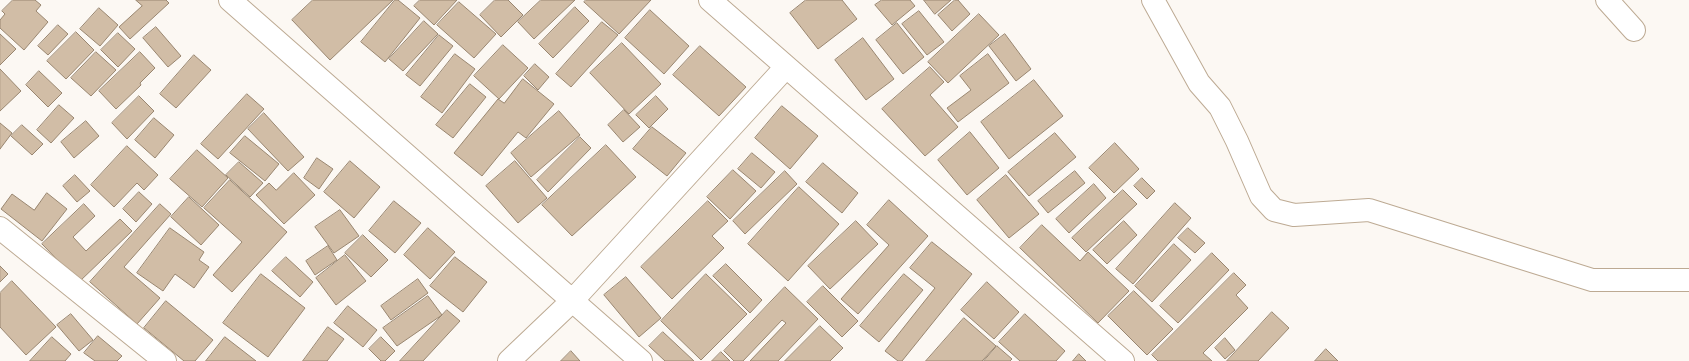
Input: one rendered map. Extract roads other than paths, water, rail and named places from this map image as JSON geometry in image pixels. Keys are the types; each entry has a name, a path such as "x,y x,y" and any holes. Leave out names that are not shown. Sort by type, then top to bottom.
{"street":[{"path":"230,0 641,361"},
{"path":"710,0 1123,361"},
{"path":"1153,0 1199,83 1220,107 1237,141 1261,196 1274,210 1294,215 1369,210 1592,280 1689,280"},
{"path":"1607,0 1634,30"},
{"path":"509,361 572,301 786,66"},
{"path":"0,228 165,361"}]}
